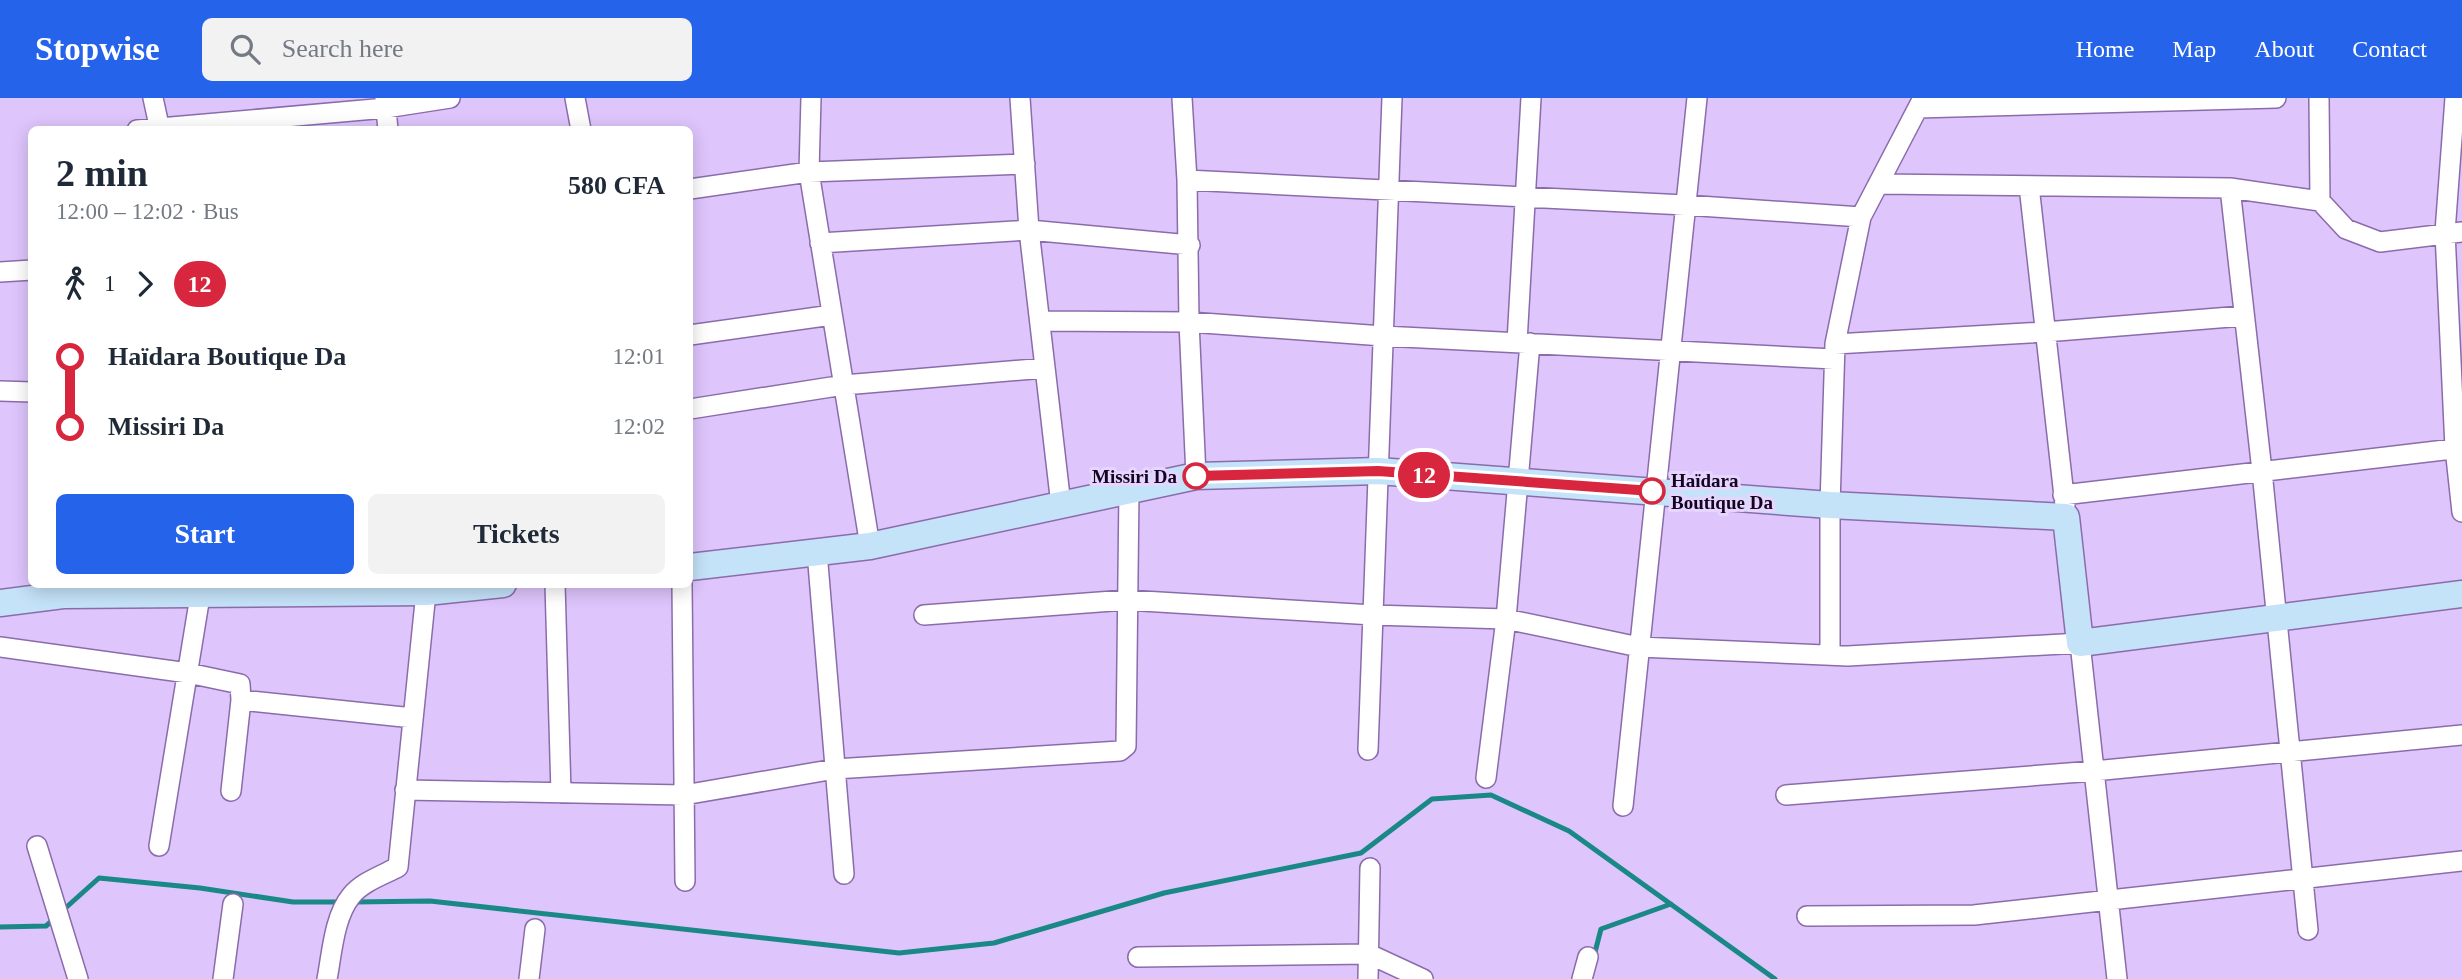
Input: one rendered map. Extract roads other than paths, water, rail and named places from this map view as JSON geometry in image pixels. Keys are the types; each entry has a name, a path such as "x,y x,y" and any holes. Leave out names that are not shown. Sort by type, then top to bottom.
{"street":[{"path":"153,98 160,126"},
{"path":"178,126 450,98"},
{"path":"575,98 580,126"},
{"path":"811,98 809,172 870,546"},
{"path":"1020,98 1029,230 1061,505"},
{"path":"1182,98 1190,245 1189,322 1196,476"},
{"path":"1368,750 1392,98"},
{"path":"1486,778 1506,619 1517,482 1525,197 1531,98"},
{"path":"1623,806 1697,98"},
{"path":"1830,654 1830,505 1835,352 1861,218 1921,103 2276,98"},
{"path":"2319,98 2320,201"},
{"path":"2455,98 2454,232 2462,512"},
{"path":"385,103 388,126"},
{"path":"693,189 809,172 1025,164"},
{"path":"1187,180 1685,205 1861,218"},
{"path":"1878,184 2230,188 2320,201 2346,229 2380,242 2454,232"},
{"path":"2029,186 2118,979"},
{"path":"2230,188 2262,471 2308,930"},
{"path":"820,243 1029,230 1190,245"},
{"path":"0,272 28,270"},
{"path":"693,335 832,314"},
{"path":"1040,321 1189,322 1383,336 1671,351 1835,352 2243,316"},
{"path":"693,409 844,385 1045,368"},
{"path":"0,391 28,392"},
{"path":"693,567 870,546 1196,476 1378,471 1830,505 2065,506 2262,471 2459,448"},
{"path":"405,790 684,796 835,769 1124,749 1129,490"},
{"path":"817,552 844,874"},
{"path":"0,603 64,590 335,589 426,592 452,588"},
{"path":"555,588 561,793"},
{"path":"682,588 685,881"},
{"path":"159,846 202,589"},
{"path":"327,979 340,915 352,895 398,867 426,592"},
{"path":"924,615 1126,600 1373,615 1506,619 1639,647 1848,656 2080,643 2462,594"},
{"path":"0,647 188,673 240,684 241,700 231,792"},
{"path":"241,700 413,718"},
{"path":"1786,794 2094,771 2462,736"},
{"path":"37,846 78,979"},
{"path":"1807,916 1974,915 2462,861"},
{"path":"1368,979 1370,868"},
{"path":"223,979 233,904"},
{"path":"529,979 535,929"},
{"path":"1138,957 1369,954 1423,979"},
{"path":"1582,979 1588,957"}],"waterway":[{"path":"354,902 430,901 899,953 994,943 1164,893 1361,853 1432,799 1491,795 1569,831 1775,979"},
{"path":"61,912 99,878 200,888 293,902 341,902"},
{"path":"1594,956 1601,929 1671,904"},
{"path":"0,927 46,926 54,919"}],"place":[{"name":"Missiri Da","path":"1196,476"},
{"name":"Haïdara Boutique Da","path":"1652,491"}]}
